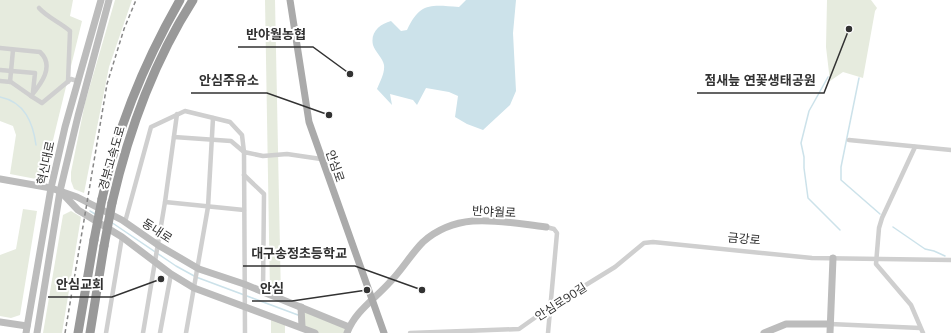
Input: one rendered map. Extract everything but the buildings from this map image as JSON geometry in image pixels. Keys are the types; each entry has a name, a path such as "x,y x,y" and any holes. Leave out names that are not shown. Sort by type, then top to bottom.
{"highway":[{"name":"경부고속도로","path":"78,333 94,240 112,155 129,104 154,49 180,0"},
{"name":"경부고속도로","path":"90,333 112,203 127,147 143,102 170,41 193,0"}],"main road":[{"name":"혁신대로","path":"27,330 51,188 65,127 100,0"},
{"path":"37,333 60,191 78,116 109,0"},
{"name":"안심로","path":"290,0 309,122 384,333"},
{"name":"동내로","path":"0,179 51,188 77,197 125,222 158,245 198,268 264,292 348,330"},
{"path":"60,191 78,210 122,237 154,262 194,288 315,333"},
{"name":"반야월로","path":"348,330 356,316 371,299 389,283 422,243 439,230 454,224 478,220 546,227"},
{"path":"830,333 833,258"},
{"path":"301,308 302,327"},
{"path":"0,322 27,330"},
{"path":"764,333 786,324 830,324"}],"street":[{"path":"39,8 45,15 70,31 68,82"},
{"path":"0,48 40,52 48,64 47,72 32,95"},
{"path":"10,82 14,50"},
{"path":"0,70 35,73 32,95"},
{"path":"0,81 10,82 32,95 42,103 71,79 77,81"},
{"path":"125,222 151,126 185,111 230,122 242,135 244,152 245,333"},
{"path":"143,333 165,202 177,114"},
{"path":"186,333 208,207 213,118"},
{"path":"174,137 231,141 244,152 263,156 287,154 321,159"},
{"path":"849,140 951,150"},
{"path":"830,324 922,331 911,305 876,264 879,228 882,218 915,147"},
{"path":"244,175 264,194 264,292"},
{"path":"165,202 244,210"},
{"path":"546,227 554,229 557,233 548,333"},
{"path":"106,333 122,237"},
{"name":"금강로","path":"653,242 812,258 951,260"},
{"name":"안심로90길","path":"410,333 512,331 524,327 550,307 615,267 644,243 653,242"},
{"path":"160,333 171,274"},
{"path":"871,326 871,333"}],"shaded area":[{"path":"0,0 73,0 70,16 82,21 44,177 36,179 10,174 16,135 13,126 0,121"},
{"path":"115,0 132,0 109,67 84,193 74,189 71,181 71,172 85,103"},
{"path":"265,0 275,0 281,299 270,294"},
{"path":"827,0 871,0 877,8 875,11 863,78 843,72 830,81 826,47"},
{"path":"23,209 37,211 20,315 11,318 0,316 0,255 16,249"},
{"path":"71,211 81,217 62,333 43,333 63,215"},
{"path":"301,307 349,327 347,333 315,333 302,327"},
{"path":"271,316 285,321 285,333 271,333"}],"water":[{"path":"466,0 516,0 513,33 516,91 510,105 483,130 467,124 455,117 458,96 449,92 426,88 417,105 413,100 390,94 392,105 377,89 383,74 384,65 375,50 372,40 374,32 380,26 391,21 401,31 407,30 417,14 427,7 459,7"}],"waterway":[{"path":"828,77 809,111 801,143 804,157 808,198 840,230"},
{"path":"859,78 841,167 841,180 880,214"},
{"path":"0,97 9,100 22,109 30,121 36,145"},
{"path":"90,211 95,214"},
{"path":"111,222 176,266 196,277 298,315"},
{"path":"893,227 925,249 945,256"}],"railway":[{"path":"65,333 107,84 124,29 136,0"}],"place":[{"name":"점새늪 연꽃생태공원","path":"849,29"},
{"name":"반야월농협","path":"350,74"},
{"name":"안심주유소","path":"329,115"},
{"name":"안심교회","path":"161,279"},
{"name":"안심","path":"367,290"},
{"name":"대구송정초등학교","path":"422,290"}]}
